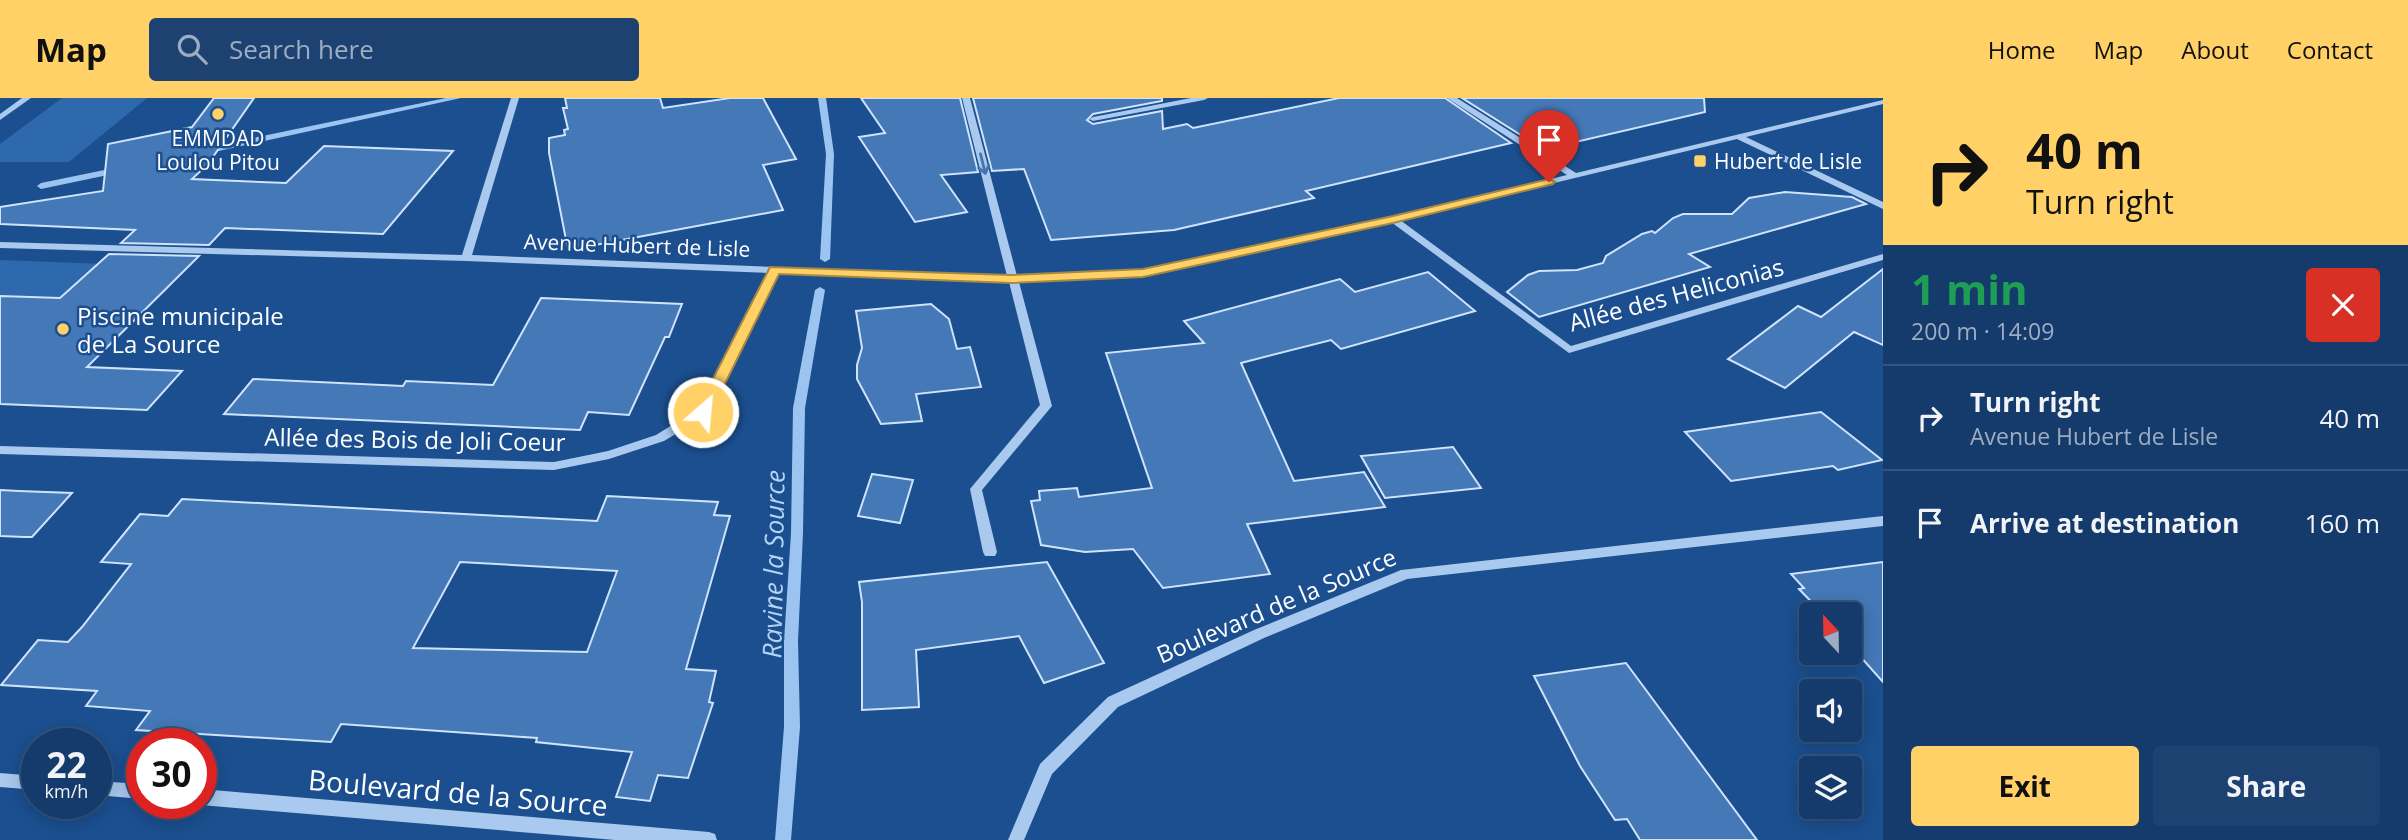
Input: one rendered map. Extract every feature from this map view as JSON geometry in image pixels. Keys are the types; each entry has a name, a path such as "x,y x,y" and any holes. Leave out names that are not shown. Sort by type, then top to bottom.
{"street":[{"path":"0,118 4,111 27,98"},
{"path":"466,258 515,98"},
{"path":"966,98 1046,405 976,489 990,552"},
{"path":"1093,119 1204,98"},
{"path":"1451,98 1575,176"},
{"name":"Avenue Hubert de Lisle","path":"0,245 466,258 1011,279 1143,273 1393,219 1883,102"},
{"path":"1739,137 1883,206"},
{"name":"Allée des Heliconias","path":"1393,219 1569,350 1883,257"},
{"name":"Allée des Bois de Joli Coeur","path":"0,450 554,466 609,455 660,438 703,412 774,270"},
{"name":"Boulevard de la Source","path":"1016,840 1046,769 1113,702 1259,634 1406,574 1883,521"},
{"path":"0,780 21,782"},
{"name":"Boulevard de la Source","path":"217,798 709,840"}],"shaded area":[{"path":"62,98 147,98 69,162 0,162 0,144"},
{"name":"Piscine municipale de La Source","path":"0,260 185,267 167,290 85,370 0,395"}],"building":[{"path":"214,98 254,98 208,164 192,179 286,183 324,146 453,151 383,234 225,228 209,245 121,243 135,230 0,224 0,207 103,191 108,144 192,127"},
{"path":"565,98 660,98 663,108 730,98 763,98 796,159 763,165 783,210 568,250 549,153 549,138 565,135 564,130 568,129 563,108 567,108"},
{"path":"861,98 960,98 978,172 941,175 967,212 915,222 859,137 885,133"},
{"path":"973,98 1162,98 1162,101 1093,114 1087,120 1093,124 1162,111 1163,129 1187,124 1193,128 1339,98 1445,98 1511,143 1306,191 1314,198 1174,230 1051,240 1024,169 992,171"},
{"path":"1462,98 1704,98 1705,112 1567,144 1550,134 1527,139"},
{"path":"1785,192 1852,197 1866,204 1689,254 1710,267 1539,317 1507,292 1528,275 1539,271 1577,270 1603,263 1606,256 1642,234 1652,231 1655,233 1673,218 1683,214 1732,214 1749,198"},
{"name":"Piscine municipale de La Source","path":"109,254 199,256 87,367 182,371 147,410 0,404 0,296 60,298"},
{"path":"1883,269 1883,345 1854,332 1785,388 1728,359 1798,306 1821,317"},
{"path":"1428,272 1475,311 1341,349 1331,340 1241,363 1294,481 1364,472 1385,507 1247,524 1270,574 1163,588 1133,549 1085,552 1041,545 1031,501 1040,500 1039,491 1077,488 1079,497 1152,488 1106,353 1204,343 1184,321 1340,279 1355,292"},
{"path":"541,298 682,304 669,337 665,337 629,415 588,412 580,430 224,414 253,379 403,386 406,381 493,385"},
{"path":"931,304 949,319 957,349 970,347 981,387 916,394 922,421 881,424 857,379 857,365 862,348 856,311"},
{"path":"1821,412 1882,460 1838,470 1833,466 1731,481 1685,432"},
{"path":"1453,447 1481,488 1385,498 1361,456"},
{"path":"872,474 913,480 900,523 858,516"},
{"path":"0,490 72,493 32,537 0,536"},
{"path":"607,496 718,502 714,515 730,516 686,669 716,671 709,702 713,703 688,778 658,775 650,801 616,797 632,752 536,742 537,738 341,724 331,742 217,735 217,728 137,728 150,711 86,706 97,691 1,685 38,640 68,642 82,627 131,564 101,562 140,514 168,516 182,499 597,521","holes":["460,562 617,571 587,652 413,648"]},
{"path":"1047,562 1104,663 1044,683 1019,636 916,650 919,707 862,710 862,602 859,582"},
{"path":"1883,562 1883,682 1862,658 1862,602 1811,602 1799,589 1804,588 1791,574"},
{"path":"1626,663 1757,840 1640,840 1627,819 1615,820 1580,766 1534,676"}],"waterway":[{"path":"205,151 457,98"},
{"name":"Ravine la Source","path":"822,98 830,154 825,259"},
{"path":"41,186 119,170"},
{"name":"Ravine la Source","path":"783,840 792,727 791,641 797,533 799,408 820,290"}],"place":[{"name":"EMMDAD Loulou Pitou","path":"218,114"},
{"name":"Hubert de Lisle","path":"1700,161"},
{"name":"Piscine municipale de La Source","path":"63,329"}],"route":[{"path":"703,412 774,270 1011,279 1143,273 1549,182"}]}
